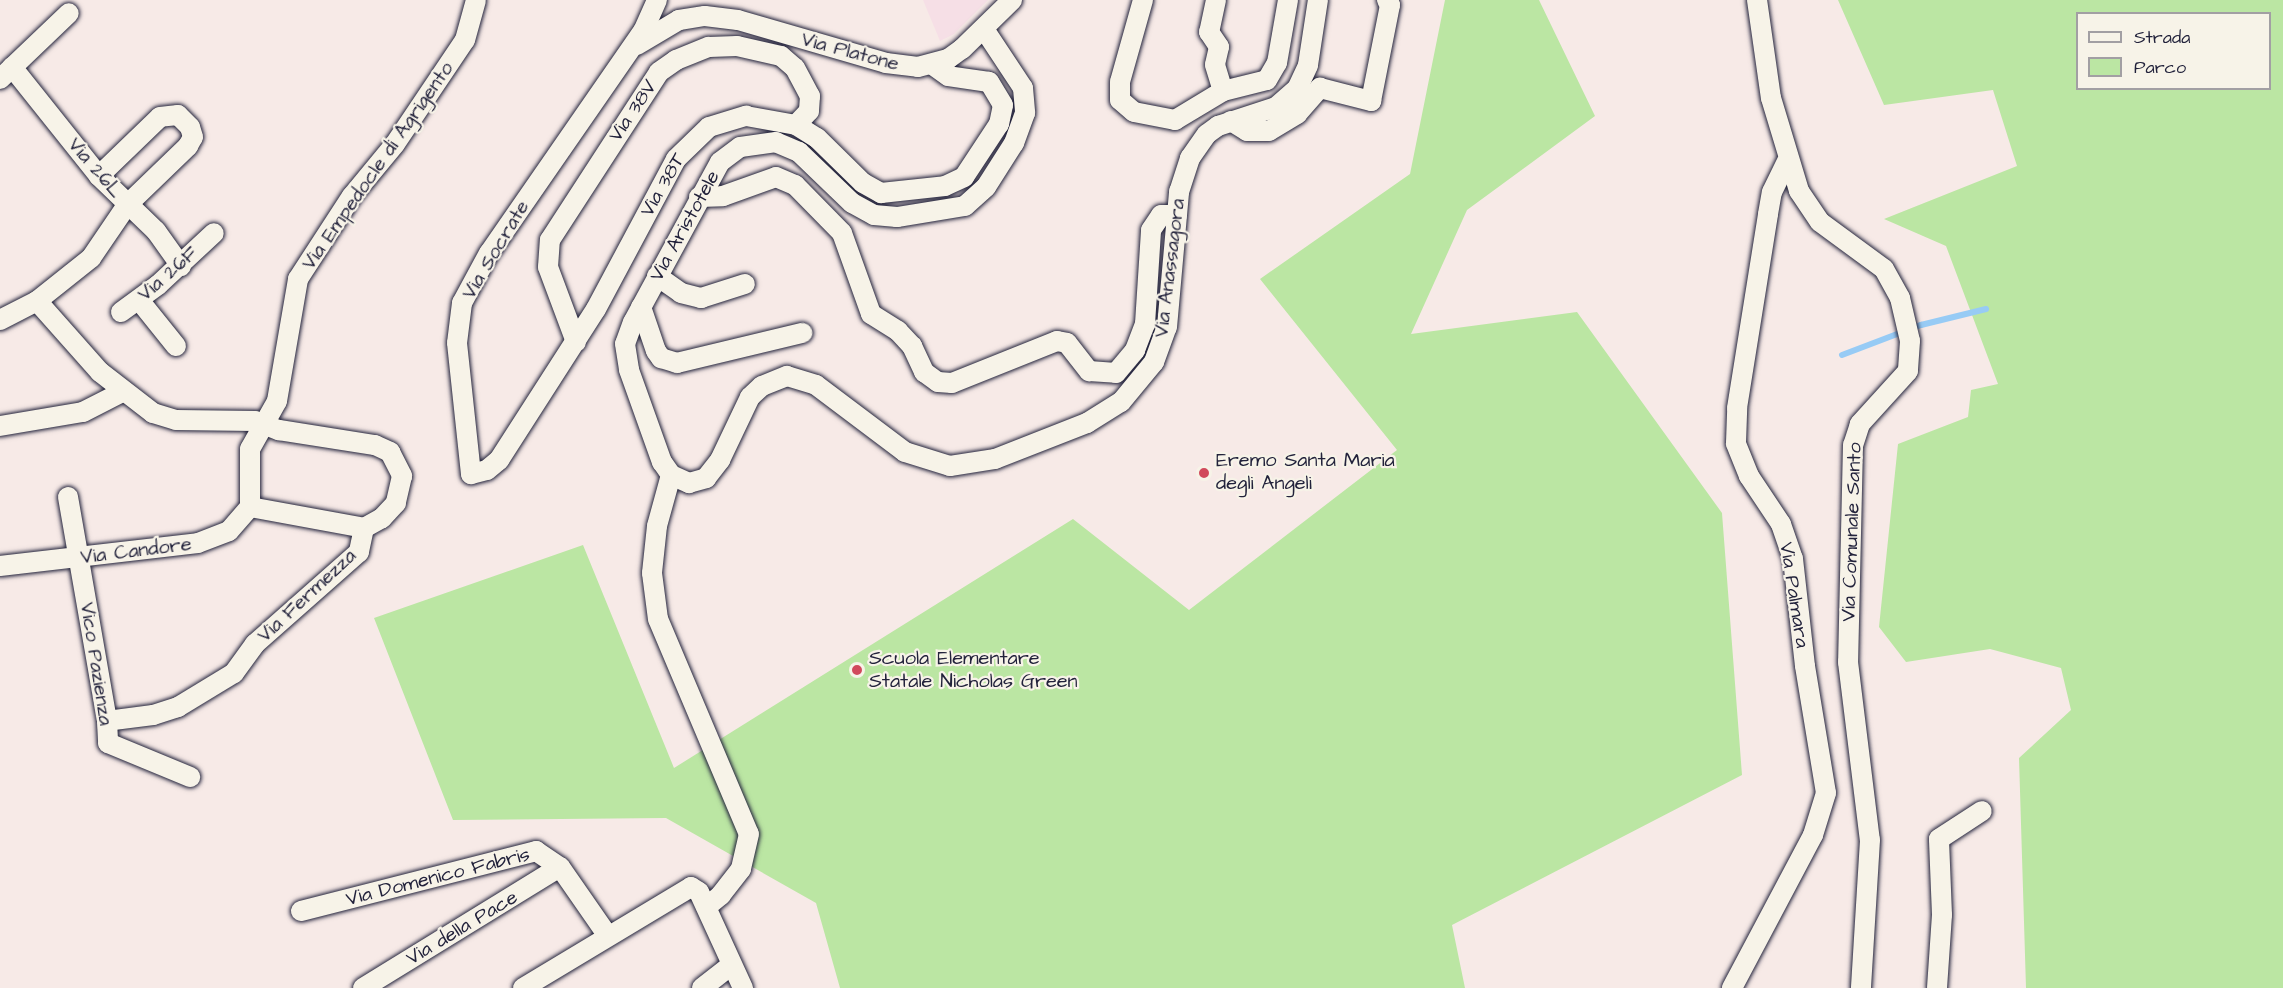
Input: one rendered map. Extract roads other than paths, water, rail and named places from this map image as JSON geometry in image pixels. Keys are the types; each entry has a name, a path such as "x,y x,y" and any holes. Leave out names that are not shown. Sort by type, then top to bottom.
{"street":[{"name":"Via Empedocle di Agrigento","path":"250,507 250,449 277,401 298,279 352,196 395,144 465,40 476,0"},
{"name":"Via Socrate","path":"471,474 457,343 462,303 489,254 626,55 657,0"},
{"name":"Via Platone","path":"703,0 738,20"},
{"name":"Via Platone","path":"679,20 705,16 738,20 904,67 933,65 948,59 984,29 1012,0"},
{"path":"1143,0 1120,82 1120,100 1134,112 1175,120 1223,91 1262,83 1271,76 1277,63 1288,0"},
{"path":"1216,0 1209,32 1219,47 1215,65 1223,91"},
{"name":"Via Anassagora","path":"670,475 689,483 706,478 720,460 750,397 768,382 787,376 816,385 905,452 950,466 994,459 1105,414 1134,390 1162,345 1169,310 1179,192 1190,158 1207,134 1232,121 1276,107 1298,89 1308,65 1318,0"},
{"path":"1232,121 1247,131 1269,131 1297,114 1320,88 1371,101 1390,5 1387,0"},
{"name":"Via Comunale Santo","path":"1757,0 1771,98 1787,161 1799,190 1820,222 1884,269 1900,298 1908,332 1908,371 1860,424 1853,445 1848,663 1870,840 1861,988"},
{"path":"6,73 69,13"},
{"name":"Via Socrate","path":"626,55 648,36 679,20"},
{"name":"Via Aristotele","path":"670,475 662,462 626,358 627,333 720,162 730,153 765,141 800,152 852,203 874,215 897,217 964,206 986,187 1014,143 1025,113 1023,88 984,29"},
{"name":"Via 38V","path":"576,342 548,267 550,240 660,72 676,60 709,47 737,46 781,56 795,68 810,96 809,111 796,125"},
{"name":"Via 38T","path":"471,474 487,470 499,460 576,342 667,173 697,135 722,120 746,116 796,125 817,138 863,183 881,193 955,183 973,166 993,136 1004,105 989,82 948,76 933,65"},
{"name":"Via 26L","path":"6,73 99,176 156,231 180,266"},
{"path":"0,320 37,301 91,258 127,205 188,146 193,137 190,127 178,115 159,117 99,176"},
{"name":"Via Palmara","path":"1732,988 1813,835 1826,793 1805,666 1793,559 1781,524 1749,476 1736,443 1737,408 1768,214 1772,192 1787,161"},
{"path":"699,197 723,196 776,177 795,185 842,233 871,314 898,331 912,346 924,372 938,382 952,383 1057,341 1066,343 1089,371 1116,373 1135,350 1144,324 1151,230 1155,219 1177,215"},
{"name":"Via 26F","path":"121,312 180,266 214,233"},
{"path":"657,276 681,293 701,298 745,284"},
{"path":"138,300 176,346"},
{"path":"37,301 100,372 164,418 255,421 265,425"},
{"path":"640,307 656,351 661,358 677,363 802,333"},
{"path":"0,426 83,412 124,391"},
{"name":"Via Fermezza","path":"107,721 153,715 194,700 219,685 244,662 255,644 359,552 364,528 390,512 400,494 402,476 390,452 375,445 265,425"},
{"path":"670,475 657,526 652,573 658,619 748,834 741,869 721,895 706,907"},
{"name":"Vico Pazienza","path":"68,497 107,721 108,743 190,777"},
{"path":"250,507 364,528"},
{"name":"Via Candore","path":"0,566 207,541 229,531 250,507"},
{"path":"1937,988 1942,915 1939,839 1982,811"},
{"name":"Via Domenico Fabris","path":"300,911 536,851 560,867 608,936"},
{"name":"Via della Pace","path":"363,988 560,867"},
{"path":"523,988 691,887 699,892 743,988"},
{"path":"702,988 731,965"}],"waterway":[{"path":"1842,355 1921,325 1986,309"}],"place":[{"name":"Eremo Santa Maria degli Angeli","path":"1204,473"},
{"name":"Scuola Elementare Statale Nicholas Green","path":"857,670"}]}
